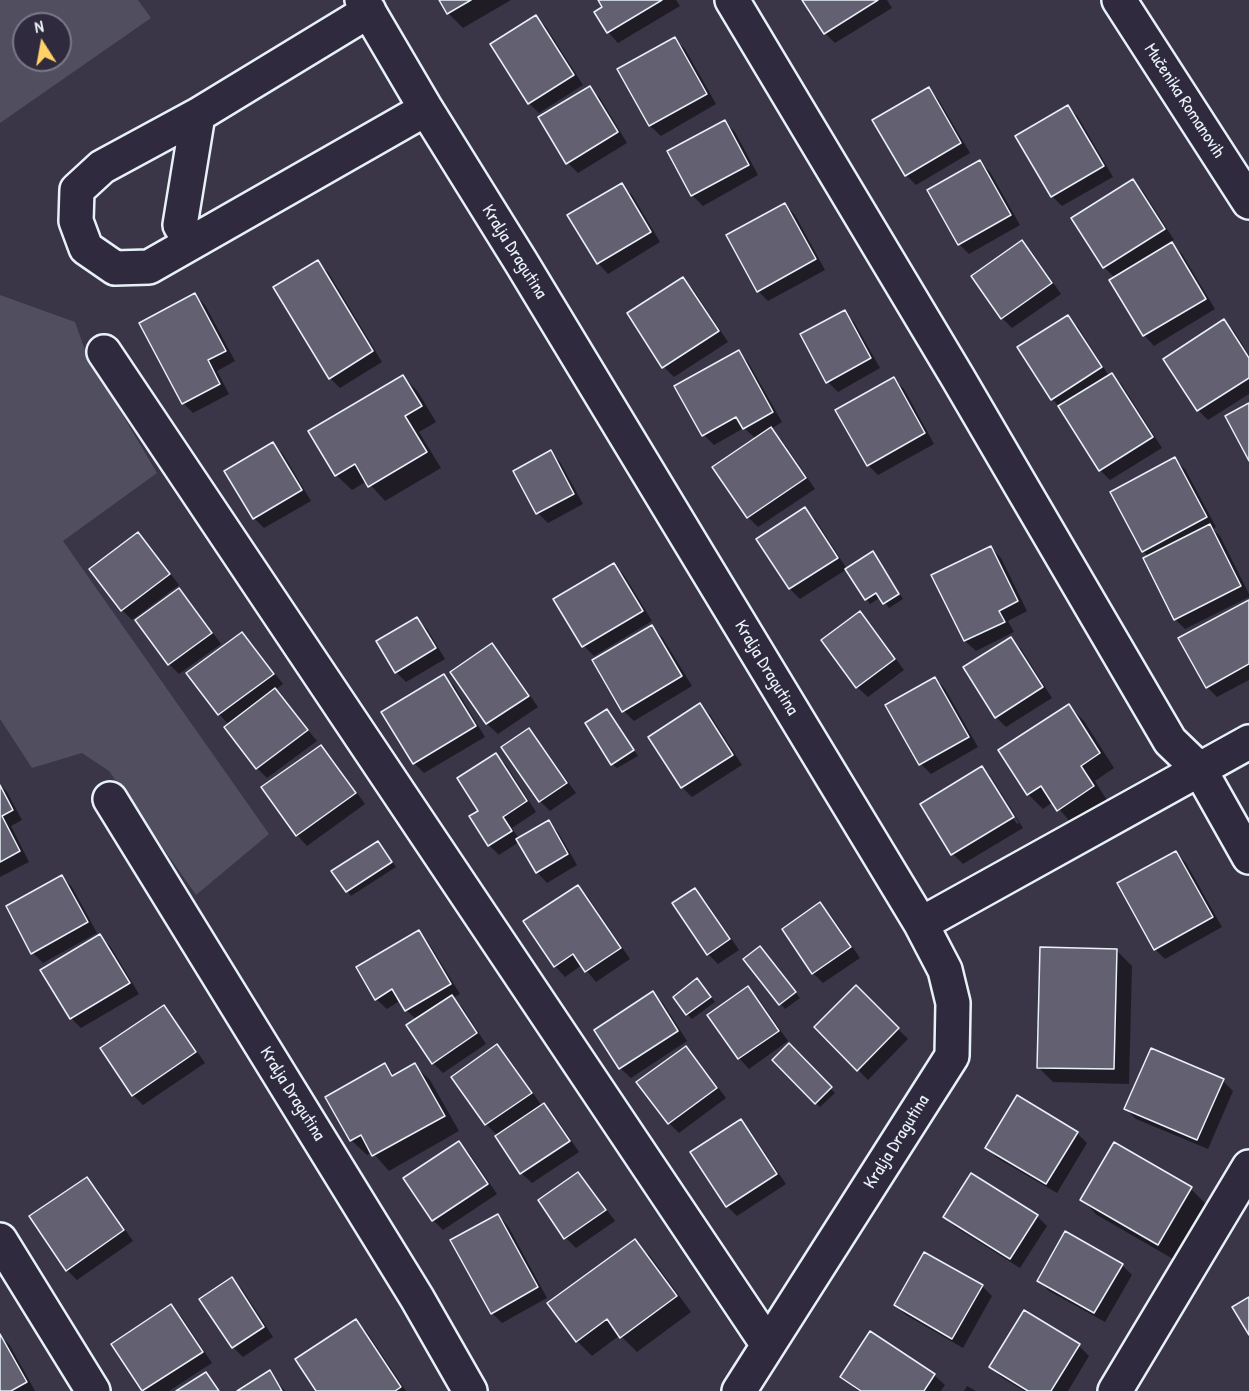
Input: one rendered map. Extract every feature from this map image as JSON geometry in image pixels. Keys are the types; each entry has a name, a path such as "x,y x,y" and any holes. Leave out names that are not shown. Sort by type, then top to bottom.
{"street":[{"path":"732,0 1170,741 1200,770 1249,857"},
{"name":"Mučenika Romanovih","path":"1119,0 1249,202"},
{"path":"365,6 198,115 102,167 76,190 76,221 86,248 115,268 149,267 426,109"},
{"name":"Kralja Dragutina","path":"365,6 921,924 945,970 953,1003 951,1056 739,1391"},
{"path":"191,243 180,225 198,115"},
{"path":"104,352 768,1345"},
{"path":"921,924 1249,741"},
{"name":"Kralja Dragutina","path":"110,799 417,1298 470,1391"},
{"path":"1115,1391 1249,1167"},
{"path":"0,1240 93,1391"}],"shaded area":[{"path":"0,0 138,0 151,18 0,123"},
{"path":"0,295 75,322 86,353 157,473 63,541 269,834 196,895 109,771 82,753 32,768 0,719"}],"building":[{"path":"439,0 471,0 447,14"},
{"path":"598,0 662,0 607,33 594,12 602,7"},
{"path":"802,0 878,0 824,34"},
{"path":"536,15 574,75 528,104 490,44"},
{"path":"675,37 707,94 649,126 617,69"},
{"path":"590,86 618,132 566,164 538,117"},
{"path":"929,87 961,143 905,176 872,120"},
{"path":"1068,105 1104,166 1051,197 1015,136"},
{"path":"725,120 749,165 691,196 667,151"},
{"path":"980,160 1011,215 958,245 927,190"},
{"path":"1133,179 1165,229 1103,268 1071,218"},
{"path":"622,183 651,232 597,264 567,215"},
{"path":"785,203 816,259 757,292 726,235"},
{"path":"1022,240 1052,283 1001,319 971,276"},
{"path":"1172,242 1206,299 1143,336 1109,280"},
{"path":"318,260 373,351 329,379 273,287"},
{"path":"683,277 719,331 662,368 627,313"},
{"path":"195,293 226,351 208,360 220,384 182,404 139,323"},
{"path":"845,310 871,358 826,383 800,334"},
{"path":"1068,315 1102,367 1051,400 1017,347"},
{"path":"1224,319 1249,358 1249,378 1197,411 1163,359"},
{"path":"739,350 773,412 743,429 736,417 702,436 674,386"},
{"path":"1112,373 1153,437 1099,471 1058,406"},
{"path":"403,375 422,406 405,416 427,452 368,487 355,464 335,476 308,431"},
{"path":"894,377 925,433 867,466 835,410"},
{"path":"1249,403 1249,461 1225,416"},
{"path":"771,427 806,478 747,518 712,467"},
{"path":"273,442 302,490 253,519 224,471"},
{"path":"551,450 574,494 536,514 513,471"},
{"path":"1175,457 1207,517 1142,552 1110,492"},
{"path":"805,507 838,558 789,589 756,539"},
{"path":"1210,524 1241,586 1174,620 1143,558"},
{"path":"138,532 170,574 121,611 89,569"},
{"path":"991,546 1018,601 999,611 1005,622 964,641 931,575"},
{"path":"873,551 899,594 883,604 876,593 865,600 845,569"},
{"path":"614,563 643,611 582,647 553,599"},
{"path":"179,588 212,633 168,665 135,620"},
{"path":"1249,600 1249,664 1206,688 1178,638"},
{"path":"860,611 895,659 856,688 821,640"},
{"path":"417,617 436,648 395,673 376,641"},
{"path":"652,625 682,676 622,712 592,660"},
{"path":"242,632 274,674 218,715 186,673"},
{"path":"1011,637 1043,687 995,718 963,667"},
{"path":"492,643 529,696 486,724 450,672"},
{"path":"444,674 476,726 413,764 381,712"},
{"path":"935,677 969,737 919,765 885,705"},
{"path":"275,688 308,730 256,769 224,727"},
{"path":"700,703 733,755 681,788 648,737"},
{"path":"1069,704 1100,753 1081,766 1094,786 1057,811 1041,786 1027,795 998,750"},
{"path":"607,709 634,750 611,765 585,723"},
{"path":"529,728 567,783 539,802 501,747"},
{"path":"321,745 356,793 296,836 261,787"},
{"path":"496,753 527,801 503,817 512,831 488,846 469,816 478,811 457,778"},
{"path":"982,766 1014,817 951,855 920,804"},
{"path":"0,785 13,810 2,816 20,851 0,862"},
{"path":"549,820 568,854 536,873 516,839"},
{"path":"378,841 392,862 346,892 331,871"},
{"path":"1176,851 1213,917 1154,950 1117,883"},
{"path":"62,875 88,922 31,954 6,906"},
{"path":"578,885 621,948 585,972 573,954 554,967 523,921"},
{"path":"695,888 730,939 707,955 672,903"},
{"path":"820,902 851,947 812,974 782,929"},
{"path":"419,930 451,984 405,1011 392,989 375,1000 356,967"},
{"path":"100,934 130,983 70,1019 40,970"},
{"path":"760,946 796,992 779,1005 743,959"},
{"path":"1040,947 1117,949 1114,1069 1037,1068"},
{"path":"697,978 711,997 686,1015 673,997"},
{"path":"856,985 899,1028 857,1071 814,1027"},
{"path":"748,986 779,1031 738,1059 707,1015"},
{"path":"653,991 678,1031 619,1069 594,1030"},
{"path":"452,995 477,1033 432,1064 406,1025"},
{"path":"164,1005 196,1052 132,1096 100,1048"},
{"path":"789,1043 832,1087 815,1104 772,1060"},
{"path":"497,1044 532,1093 485,1125 451,1077"},
{"path":"686,1046 717,1088 668,1124 636,1082"},
{"path":"1151,1048 1224,1079 1197,1140 1124,1109"},
{"path":"385,1063 392,1076 415,1063 445,1116 372,1156 361,1135 350,1141 325,1097"},
{"path":"1017,1095 1078,1132 1046,1184 985,1148"},
{"path":"544,1103 570,1141 520,1174 495,1136"},
{"path":"741,1119 777,1174 726,1207 690,1152"},
{"path":"459,1141 488,1184 432,1221 403,1178"},
{"path":"1114,1142 1192,1187 1158,1245 1080,1200"},
{"path":"578,1172 606,1210 564,1239 538,1200"},
{"path":"971,1173 1038,1215 1010,1259 943,1217"},
{"path":"87,1177 124,1230 66,1271 29,1216"},
{"path":"498,1214 538,1287 491,1314 450,1240"},
{"path":"1065,1231 1123,1264 1094,1313 1037,1281"},
{"path":"635,1239 677,1296 620,1338 607,1319 576,1342 547,1303"},
{"path":"924,1252 983,1285 952,1339 894,1305"},
{"path":"232,1277 264,1327 232,1348 199,1299"},
{"path":"1249,1297 1249,1335 1232,1307"},
{"path":"171,1304 203,1352 142,1391 111,1344"},
{"path":"1024,1310 1080,1344 1051,1391 1028,1391 989,1367"},
{"path":"356,1319 401,1387 395,1391 316,1391 295,1359"},
{"path":"870,1331 935,1374 924,1391 861,1391 840,1377"},
{"path":"0,1334 27,1382 11,1391 0,1391"},
{"path":"270,1370 282,1391 237,1391"},
{"path":"206,1372 219,1391 176,1391"}]}
